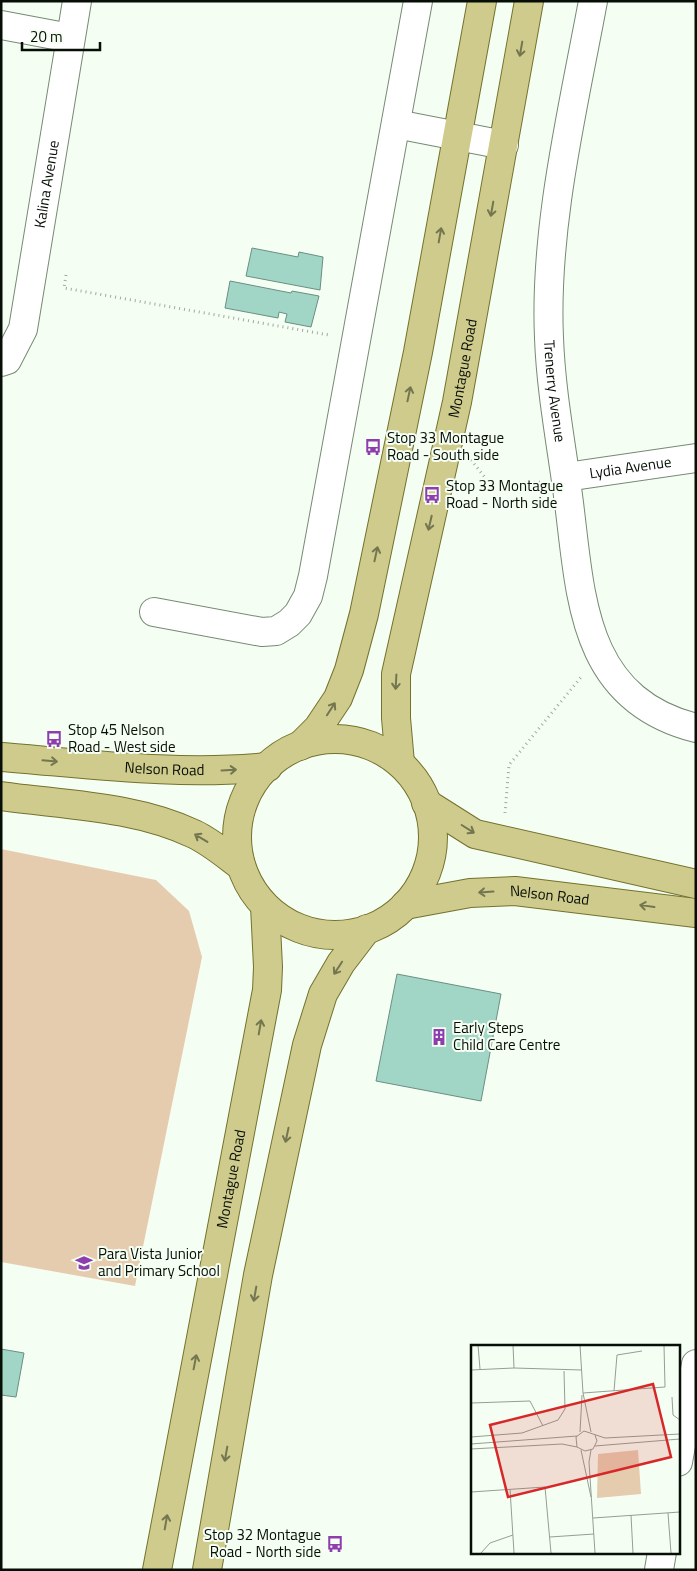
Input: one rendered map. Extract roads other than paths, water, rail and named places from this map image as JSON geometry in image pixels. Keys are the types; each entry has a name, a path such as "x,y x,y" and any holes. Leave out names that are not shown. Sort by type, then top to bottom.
{"main road":[{"path":"300,746 323,740 358,742 381,750 400,763 420,788 426,803 432,839 430,857 425,874 405,905 388,919 352,935 321,936 290,926 265,906 247,881 241,866 237,839 240,812 251,788 268,767 300,746 318,728 338,698 349,670 364,614 418,352 482,1"},
{"name":"Montague Road","path":"400,763 396,718 396,674 457,402 529,1"},
{"name":"Nelson Road","path":"1,757 177,771 230,771 268,767"},
{"path":"1,796 134,814 160,821 195,834 241,866"},
{"path":"426,803 475,834 696,884"},
{"name":"Nelson Road","path":"405,905 470,893 515,891 696,913"},
{"name":"Montague Road","path":"157,1570 267,990 268,967 265,906"},
{"path":"207,1570 258,1275 307,1044 323,994 341,963 367,929"}],"street":[{"name":"Kalina Avenue","path":"1,362 7,360 23,329 76,1"},
{"path":"154,612 262,632 276,631 290,623 298,614 308,596 327,504 418,1"},
{"name":"Trenerry Avenue","path":"593,1 561,174 551,272 548,337 557,424 566,477 580,595 588,628 599,654 615,677 652,712 696,728"},
{"path":"1,25 70,38"},
{"path":"396,124 504,145"},
{"name":"Lydia Avenue","path":"566,477 696,458"},
{"path":"680,1439 683,1405 696,1364"},
{"path":"659,1570 662,1554"}],"place":[{"name":"Stop 33 Montague Road - South side","path":"373,447"},
{"name":"Stop 33 Montague Road - North side","path":"432,495"},
{"name":"Stop 45 Nelson Road - West side","path":"54,739"},
{"name":"Early Steps Child Care Centre","path":"439,1037"},
{"name":"Para Vista Junior and Primary School","path":"84,1263"},
{"name":"Stop 32 Montague Road - North side","path":"335,1544"}]}
